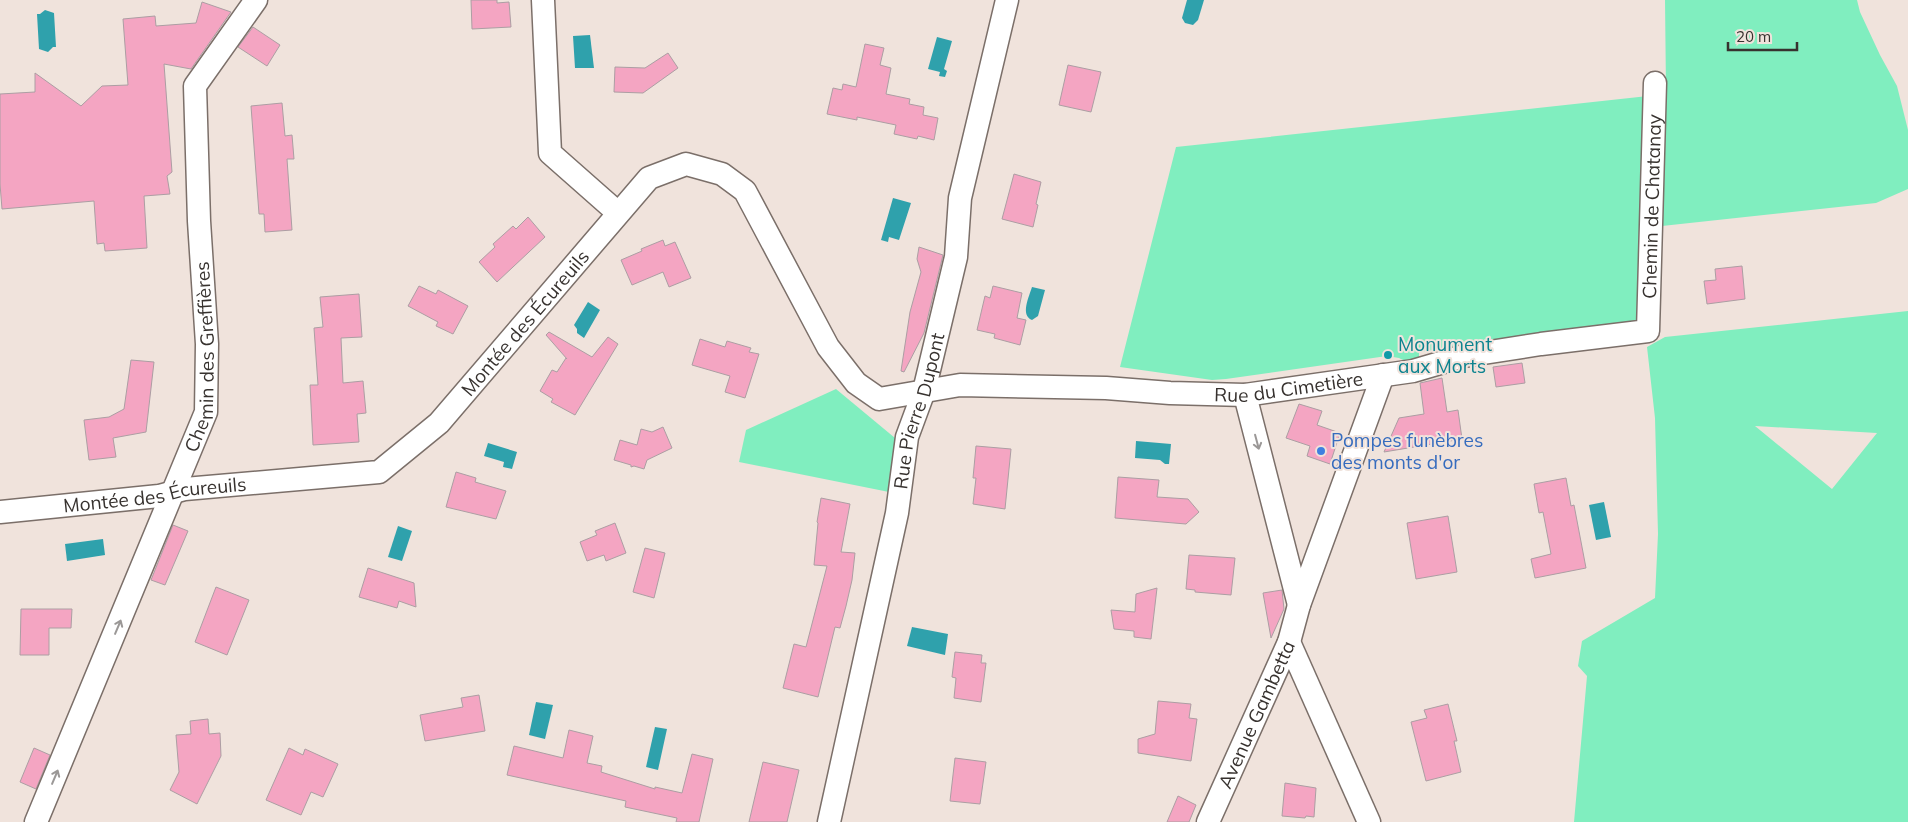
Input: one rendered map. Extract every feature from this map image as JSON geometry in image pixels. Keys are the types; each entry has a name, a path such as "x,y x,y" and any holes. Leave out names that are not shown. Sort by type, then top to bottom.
{"street":[{"name":"Chemin des Greffières","path":"36,822 206,412 206,344 199,222 195,86 256,0"},
{"path":"543,0 550,153 618,213"},
{"name":"Rue Pierre Dupont","path":"829,822 897,513 907,437 924,391 956,257 960,198 1007,0"},
{"name":"Chemin de Chatanay","path":"1648,331 1655,83"},
{"name":"Montée des Écureuils","path":"0,512 172,494 185,489 379,472 439,423 649,178 686,164 722,174 745,191 828,347 856,383 879,398 924,391"},
{"name":"Rue du Cimetière","path":"924,391 960,385 1106,388 1170,393 1245,395 1424,369 1464,356 1648,331"},
{"name":"Avenue Gambetta","path":"1208,822 1289,642 1299,605 1384,375"},
{"name":"Avenue Gambetta","path":"1245,395 1299,605"},
{"path":"1289,642 1369,822"}],"green space":[{"path":"1665,0 1857,0 1860,12 1880,55 1897,86 1908,130 1908,189 1876,203 1662,226 1666,91"},
{"path":"1648,96 1637,321 1419,352 1419,360 1405,361 1387,356 1226,379 1212,380 1120,367 1176,147"},
{"path":"1908,311 1908,822 1574,822 1587,676 1578,666 1582,641 1655,598 1658,534 1655,418 1647,347 1665,337","holes":["1755,426 1877,433 1832,489"]},
{"path":"836,389 895,438 889,492 739,462 746,430"}],"water":[{"path":"1187,0 1204,0 1198,20 1193,25 1185,23 1182,18"},
{"path":"45,10 54,13 56,47 53,47 48,52 39,49 37,14"},
{"path":"590,35 594,68 575,68 573,36"},
{"path":"937,37 952,41 944,69 947,71 945,77 939,76 940,72 928,69"},
{"path":"893,198 911,203 899,240 889,237 888,242 881,240"},
{"path":"1032,287 1045,290 1038,316 1032,320 1028,318 1026,310"},
{"path":"588,302 600,310 584,338 577,333 574,325"},
{"path":"1136,441 1171,444 1169,464 1165,464 1160,460 1135,458"},
{"path":"488,443 517,452 512,469 503,467 504,462 484,456"},
{"path":"1604,502 1611,537 1596,540 1589,505"},
{"path":"398,526 412,531 402,561 388,557"},
{"path":"103,539 105,555 67,561 65,544"},
{"path":"912,627 948,634 945,655 907,646"},
{"path":"536,702 553,705 545,739 529,735"},
{"path":"655,727 667,729 658,770 646,767"}],"building":[{"path":"471,0 497,0 497,3 509,2 511,27 472,29"},
{"path":"202,2 231,12 191,69 164,64 172,172 167,176 170,194 144,196 147,248 105,251 104,243 97,244 94,201 2,209 0,184 0,94 35,92 35,73 81,106 102,86 128,85 123,19 155,16 156,26 196,23"},
{"path":"253,27 280,45 267,66 238,47"},
{"path":"865,44 884,48 880,65 891,68 886,94 910,99 909,104 924,107 923,115 938,118 934,140 918,136 917,139 894,134 896,125 857,117 857,120 827,114 833,88 842,90 843,84 856,87"},
{"path":"668,53 678,68 643,93 614,92 615,67 645,68"},
{"path":"1068,65 1101,72 1091,112 1059,105"},
{"path":"282,103 285,136 292,135 294,159 287,159 292,230 265,232 264,214 259,214 251,106"},
{"path":"1014,174 1041,182 1033,227 1002,219"},
{"path":"528,217 545,237 497,282 479,262 495,247 493,244 513,226 516,229"},
{"path":"663,240 665,246 675,242 691,278 669,287 663,272 632,285 621,260"},
{"path":"919,247 943,255 924,333 904,372 901,371 910,312 921,272 917,259"},
{"path":"1742,266 1745,299 1707,304 1704,281 1716,280 1715,269"},
{"path":"419,286 436,294 438,290 468,306 453,334 436,326 438,322 408,306"},
{"path":"993,286 1022,293 1017,318 1026,320 1020,345 994,338 995,334 977,330 985,296 990,298"},
{"path":"359,294 362,337 341,338 343,383 363,381 366,413 357,414 359,442 313,445 310,385 318,385 314,328 323,327 320,297"},
{"path":"549,332 592,357 608,337 618,344 575,415 551,402 553,399 540,391 552,370 557,372 567,359 546,335"},
{"path":"700,339 725,347 727,341 751,348 749,352 759,354 745,398 725,392 730,376 692,365"},
{"path":"131,360 154,362 146,432 113,438 116,457 89,460 84,420 109,417 124,409"},
{"path":"1522,363 1525,383 1496,387 1493,367"},
{"path":"1442,378 1447,412 1458,410 1462,439 1384,452 1399,418 1424,414 1420,383"},
{"name":"Pompes funèbres des monts d'or","path":"1299,404 1322,411 1317,425 1340,433 1330,464 1307,456 1310,446 1286,438"},
{"path":"663,427 672,448 647,460 644,469 631,467 631,465 614,460 620,440 637,445 641,429 652,432"},
{"path":"976,446 1011,449 1005,509 973,504 976,478 973,478"},
{"path":"456,472 476,478 475,482 506,491 496,519 446,507"},
{"path":"1118,477 1159,480 1157,497 1188,499 1199,512 1186,524 1115,518"},
{"path":"1566,478 1571,506 1574,505 1586,568 1535,578 1531,559 1551,554 1543,512 1539,513 1534,484"},
{"path":"821,498 850,504 841,552 855,553 852,580 846,606 840,628 835,627 818,697 783,688 794,644 806,647 827,566 814,565"},
{"path":"1448,516 1457,572 1416,579 1407,523"},
{"path":"615,523 626,553 606,561 604,555 587,561 580,542 597,535 595,531"},
{"path":"173,525 188,531 165,585 151,580"},
{"path":"645,548 665,553 654,598 633,592"},
{"path":"1189,555 1235,558 1231,595 1195,592 1195,590 1186,589"},
{"path":"368,568 414,583 416,607 399,601 397,608 359,597"},
{"path":"216,587 249,600 227,655 195,642"},
{"path":"1157,588 1151,639 1134,637 1134,631 1114,629 1111,610 1135,612 1136,594"},
{"path":"1282,590 1284,609 1271,638 1263,593"},
{"path":"21,609 72,609 71,628 49,628 49,655 20,655"},
{"path":"955,652 982,655 981,663 986,663 981,702 954,698 956,678 952,677"},
{"path":"479,695 485,731 425,741 420,715 463,707 461,698"},
{"path":"1158,701 1191,704 1189,718 1197,719 1191,761 1138,753 1138,739 1155,734"},
{"path":"1448,704 1457,741 1454,741 1461,772 1426,781 1411,722 1427,718 1424,710"},
{"path":"208,719 209,734 220,733 221,756 197,804 170,790 179,772 176,735 191,734 190,721"},
{"path":"569,730 593,736 587,763 602,766 601,772 655,789 655,787 682,793 692,754 713,759 699,822 676,822 677,818 625,807 626,801 507,775 514,746 563,758"},
{"path":"34,748 50,755 36,789 20,782"},
{"path":"289,748 303,755 305,749 338,764 323,797 311,792 301,815 266,800"},
{"path":"955,758 986,762 980,804 950,801"},
{"path":"763,762 799,770 787,822 749,822"},
{"path":"1285,783 1316,788 1314,817 1282,816"},
{"path":"1178,796 1196,805 1189,822 1167,822"}],"place":[{"name":"Monument aux Morts","path":"1388,355"},
{"name":"Pompes funèbres des monts d'or","path":"1321,451"}]}
